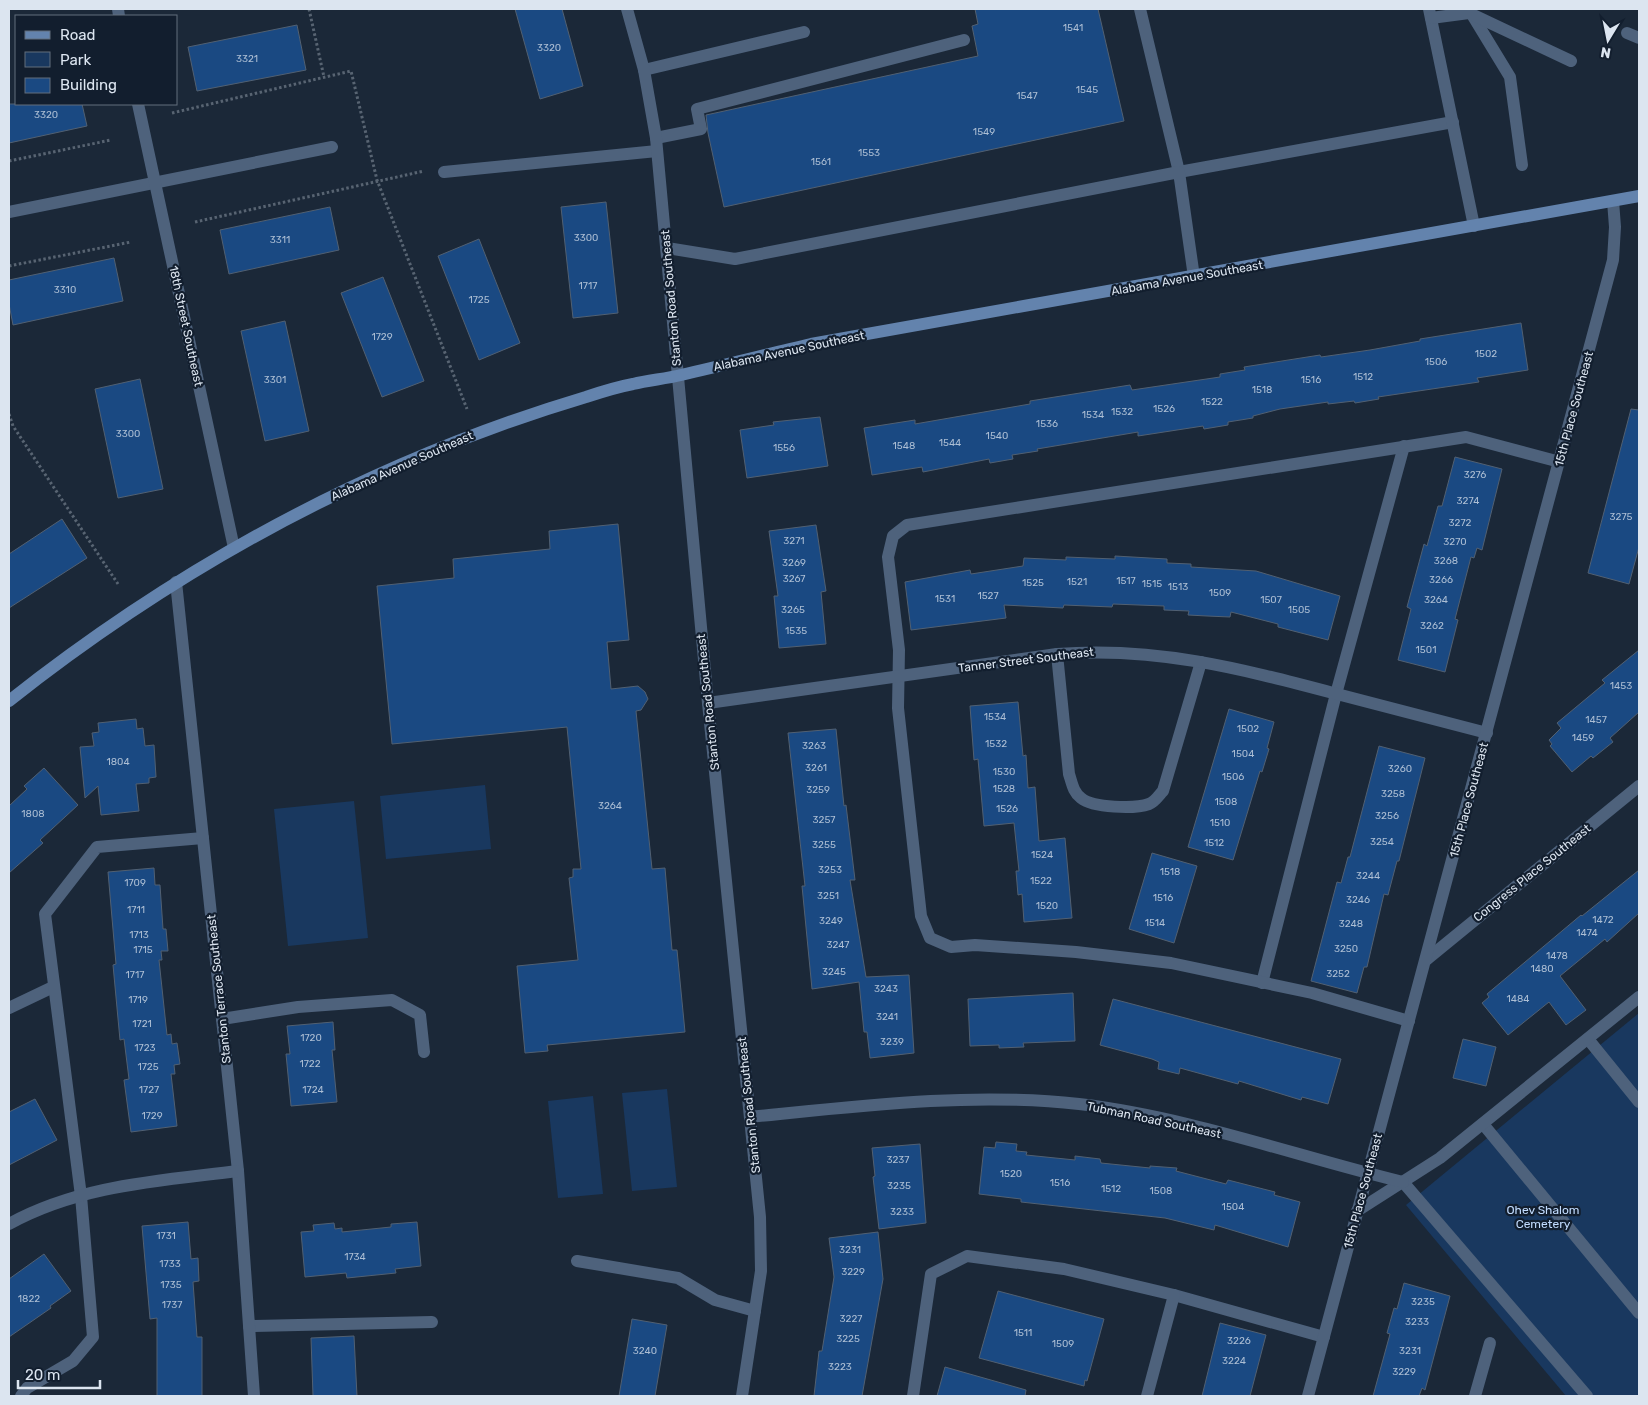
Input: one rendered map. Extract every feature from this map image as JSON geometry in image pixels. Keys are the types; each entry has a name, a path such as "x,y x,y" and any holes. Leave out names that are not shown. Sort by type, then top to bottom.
{"main road":[{"name":"Alabama Avenue Southeast","path":"9,701 106,629 176,582 234,548 353,486 480,432 555,406 632,384 678,376 811,344 1639,196"}],"street":[{"name":"Stanton Road Southeast","path":"627,9 644,70 656,138 708,703 762,1244 755,1311 742,1396"},
{"path":"1140,9 1179,172 1194,277"},
{"path":"1474,226 1430,14 1471,14 1570,61"},
{"path":"1471,14 1510,77 1522,165"},
{"path":"644,70 804,32"},
{"path":"1627,33 1639,38"},
{"path":"656,138 701,129 697,109 964,40"},
{"name":"18th Street Southeast","path":"138,105 234,548"},
{"path":"667,248 735,259 1179,172 1453,122"},
{"path":"9,212 332,147"},
{"path":"444,172 657,151"},
{"name":"15th Place Southeast","path":"1308,1396 1488,733 1613,260 1615,227 1613,201"},
{"path":"1409,1021 1312,993 1171,963 1076,952 974,945 951,947 930,938 921,916 898,708 899,650 888,557 893,536 907,525 1466,436 1560,462"},
{"path":"1262,983 1336,694 1404,446"},
{"name":"Stanton Terrace Southeast","path":"176,582 238,1171 254,1396"},
{"name":"Tanner Street Southeast","path":"708,703 1097,650 1152,653 1267,675 1488,733"},
{"path":"1057,654 1069,774 1074,791 1081,799 1091,803 1134,808 1152,803 1163,791 1201,662"},
{"name":"Congress Place Southeast","path":"1426,960 1639,786"},
{"path":"21,1396 27,1388 73,1361 93,1337 81,1196 45,914 97,847 203,838"},
{"path":"9,1008 53,987"},
{"path":"1358,1211 1440,1158 1639,997"},
{"path":"222,1019 298,1007 392,1000 420,1015 424,1052"},
{"path":"1588,1039 1639,1102"},
{"name":"Tubman Road Southeast","path":"750,1117 865,1104 1014,1099 1079,1104 1132,1113 1214,1132 1403,1182"},
{"path":"1483,1124 1639,1313"},
{"path":"9,1224 36,1209 114,1186 238,1171"},
{"path":"1403,1182 1587,1396"},
{"path":"913,1396 931,1274 967,1256 1064,1269 1174,1295 1324,1337"},
{"path":"577,1262 678,1278 715,1300 755,1311"},
{"path":"1147,1396 1174,1295"},
{"path":"249,1326 432,1322"},
{"path":"1475,1396 1490,1343"}],"path":[{"path":"309,9 324,77"},
{"path":"172,113 351,71 377,180 466,409"},
{"path":"9,161 111,140"},
{"path":"195,222 377,180 435,169 444,172"},
{"path":"9,266 131,242"},
{"path":"9,414 13,426 118,584"}],"green space":[{"path":"485,785 491,849 386,859 380,796"},
{"path":"354,801 368,938 288,946 274,809"},
{"name":"Ohev Shalom Cemetery","path":"1639,1013 1639,1396 1566,1396 1406,1205"},
{"path":"667,1089 677,1187 632,1191 622,1093"},
{"path":"593,1096 603,1194 558,1198 548,1101"}],"building":[{"path":"515,9 562,9 583,86 540,99"},
{"path":"975,9 1098,9 1124,121 724,207 706,115 978,56 972,26 978,24"},
{"path":"297,25 306,70 197,91 188,47"},
{"path":"9,104 82,105 87,126 9,143"},
{"path":"606,202 618,313 573,318 561,207"},
{"path":"330,207 339,250 229,274 220,230"},
{"path":"479,239 520,343 479,360 438,256"},
{"path":"114,258 123,301 13,325 9,304 9,280"},
{"path":"383,277 424,381 382,397 341,293"},
{"path":"285,321 309,431 265,441 241,331"},
{"path":"1521,323 1528,370 1477,378 1479,382 1378,397 1379,399 1355,403 1354,401 1328,404 1328,402 1280,409 1253,416 1253,418 1228,422 1228,425 1204,429 1203,426 1138,436 1138,432 1037,449 1038,451 1012,455 1013,459 990,463 989,459 923,472 922,467 872,475 864,428 915,420 915,424 1030,404 1030,401 1130,385 1132,390 1220,377 1220,374 1245,370 1244,367 1320,355 1321,357 1370,350 1420,341 1420,339"},
{"path":"140,379 163,489 118,498 95,389"},
{"path":"1631,409 1639,410 1639,547 1629,584 1588,573"},
{"path":"820,417 828,466 747,478 740,430 774,425 773,422"},
{"path":"1455,457 1502,469 1482,550 1477,548 1474,558 1471,557 1455,619 1458,620 1445,672 1398,660 1411,609 1407,607 1424,544 1427,546 1438,506 1442,506"},
{"path":"62,519 87,558 9,608 9,554"},
{"path":"618,524 629,640 607,642 611,689 638,686 645,692 648,699 641,710 636,711 652,869 665,868 672,950 677,950 685,1032 547,1045 548,1051 525,1053 517,966 578,960 569,878 573,877 573,869 581,869 567,727 392,744 377,586 454,578 453,559 550,549 549,531"},
{"path":"816,525 826,591 821,592 826,644 779,648 774,596 778,596 769,531"},
{"path":"1115,556 1167,559 1167,563 1191,564 1191,567 1256,571 1340,596 1328,640 1278,627 1278,624 1231,612 1230,617 1188,615 1189,611 1164,610 1164,606 1113,604 1112,607 1064,605 1063,608 1004,605 1006,618 911,630 905,582 970,570 971,574 1023,566 1024,558 1066,560 1066,557 1115,559"},
{"path":"1639,650 1639,712 1610,738 1613,742 1593,758 1591,756 1572,772 1550,746 1552,744 1549,740 1561,728 1557,723 1605,683 1602,680"},
{"path":"1018,702 1023,756 1026,755 1028,788 1035,787 1039,841 1065,838 1072,918 1024,922 1022,894 1018,895 1016,871 1019,871 1014,823 984,826 978,759 974,760 970,706"},
{"path":"1229,709 1274,722 1267,748 1269,749 1262,772 1260,771 1233,860 1188,847"},
{"path":"136,719 137,729 143,728 145,746 154,745 156,777 149,778 149,783 136,784 139,811 101,815 98,786 85,798 80,747 94,746 92,733 99,732 98,723"},
{"path":"836,729 844,806 846,805 855,880 850,880 866,977 909,975 914,1053 870,1058 867,1032 864,1032 859,982 812,989 802,886 805,886 788,733"},
{"path":"1379,746 1425,758 1399,861 1397,861 1388,895 1384,894 1367,967 1364,967 1357,993 1311,981 1337,882 1341,883 1348,857 1350,857"},
{"path":"44,768 78,805 40,840 43,843 9,873 9,806 27,789 24,786"},
{"path":"1152,853 1197,866 1174,943 1129,929"},
{"path":"154,868 155,885 160,885 163,929 166,929 168,951 161,951 162,960 159,960 167,1035 171,1034 172,1044 177,1043 180,1064 174,1065 175,1074 171,1074 177,1126 131,1132 124,1080 129,1079 124,1039 120,1040 113,965 116,964 108,872"},
{"path":"1639,870 1639,913 1607,942 1605,939 1560,976 1586,1010 1566,1025 1549,1002 1508,1035 1482,1003 1489,997 1487,994 1581,915"},
{"path":"1073,993 1075,1041 1023,1043 1024,1047 999,1048 999,1045 970,1046 968,999"},
{"path":"1113,999 1341,1059 1328,1104 1302,1097 1301,1100 1239,1081 1238,1084 1180,1068 1179,1074 1158,1069 1159,1062 1152,1059 1100,1045"},
{"path":"333,1022 335,1050 332,1050 337,1102 291,1106 286,1054 290,1054 287,1026"},
{"path":"1463,1039 1496,1047 1486,1086 1453,1078"},
{"path":"35,1099 57,1140 9,1165 9,1112"},
{"path":"996,1142 1017,1144 1016,1151 1027,1152 1026,1155 1075,1160 1075,1156 1100,1159 1101,1163 1150,1168 1150,1166 1177,1168 1176,1171 1226,1184 1228,1180 1275,1192 1274,1195 1300,1202 1288,1247 1215,1225 1214,1230 1165,1218 1021,1202 1021,1199 979,1194 984,1147 995,1148"},
{"path":"920,1144 926,1223 879,1229 873,1177 875,1176 872,1148"},
{"path":"188,1222 191,1259 198,1258 199,1281 193,1282 197,1337 202,1337 202,1396 157,1396 157,1318 150,1319 142,1226"},
{"path":"417,1222 421,1266 395,1269 396,1273 347,1278 346,1273 305,1277 301,1232 314,1231 313,1225 334,1223 335,1229 342,1228 342,1232 391,1227 391,1224"},
{"path":"878,1232 883,1279 862,1396 814,1396 819,1351 822,1351 834,1277 829,1238"},
{"path":"44,1254 71,1291 50,1306 51,1308 9,1337 9,1279"},
{"path":"1404,1283 1450,1296 1425,1390 1422,1388 1419,1396 1373,1396 1390,1334 1387,1333 1394,1308 1397,1309"},
{"path":"998,1291 1104,1319 1084,1386 979,1358"},
{"path":"632,1319 667,1325 655,1396 619,1396"},
{"path":"1220,1323 1266,1335 1250,1396 1202,1396"},
{"path":"354,1336 357,1396 313,1396 311,1338"},
{"path":"945,1367 1026,1390 1025,1396 937,1396"}]}
